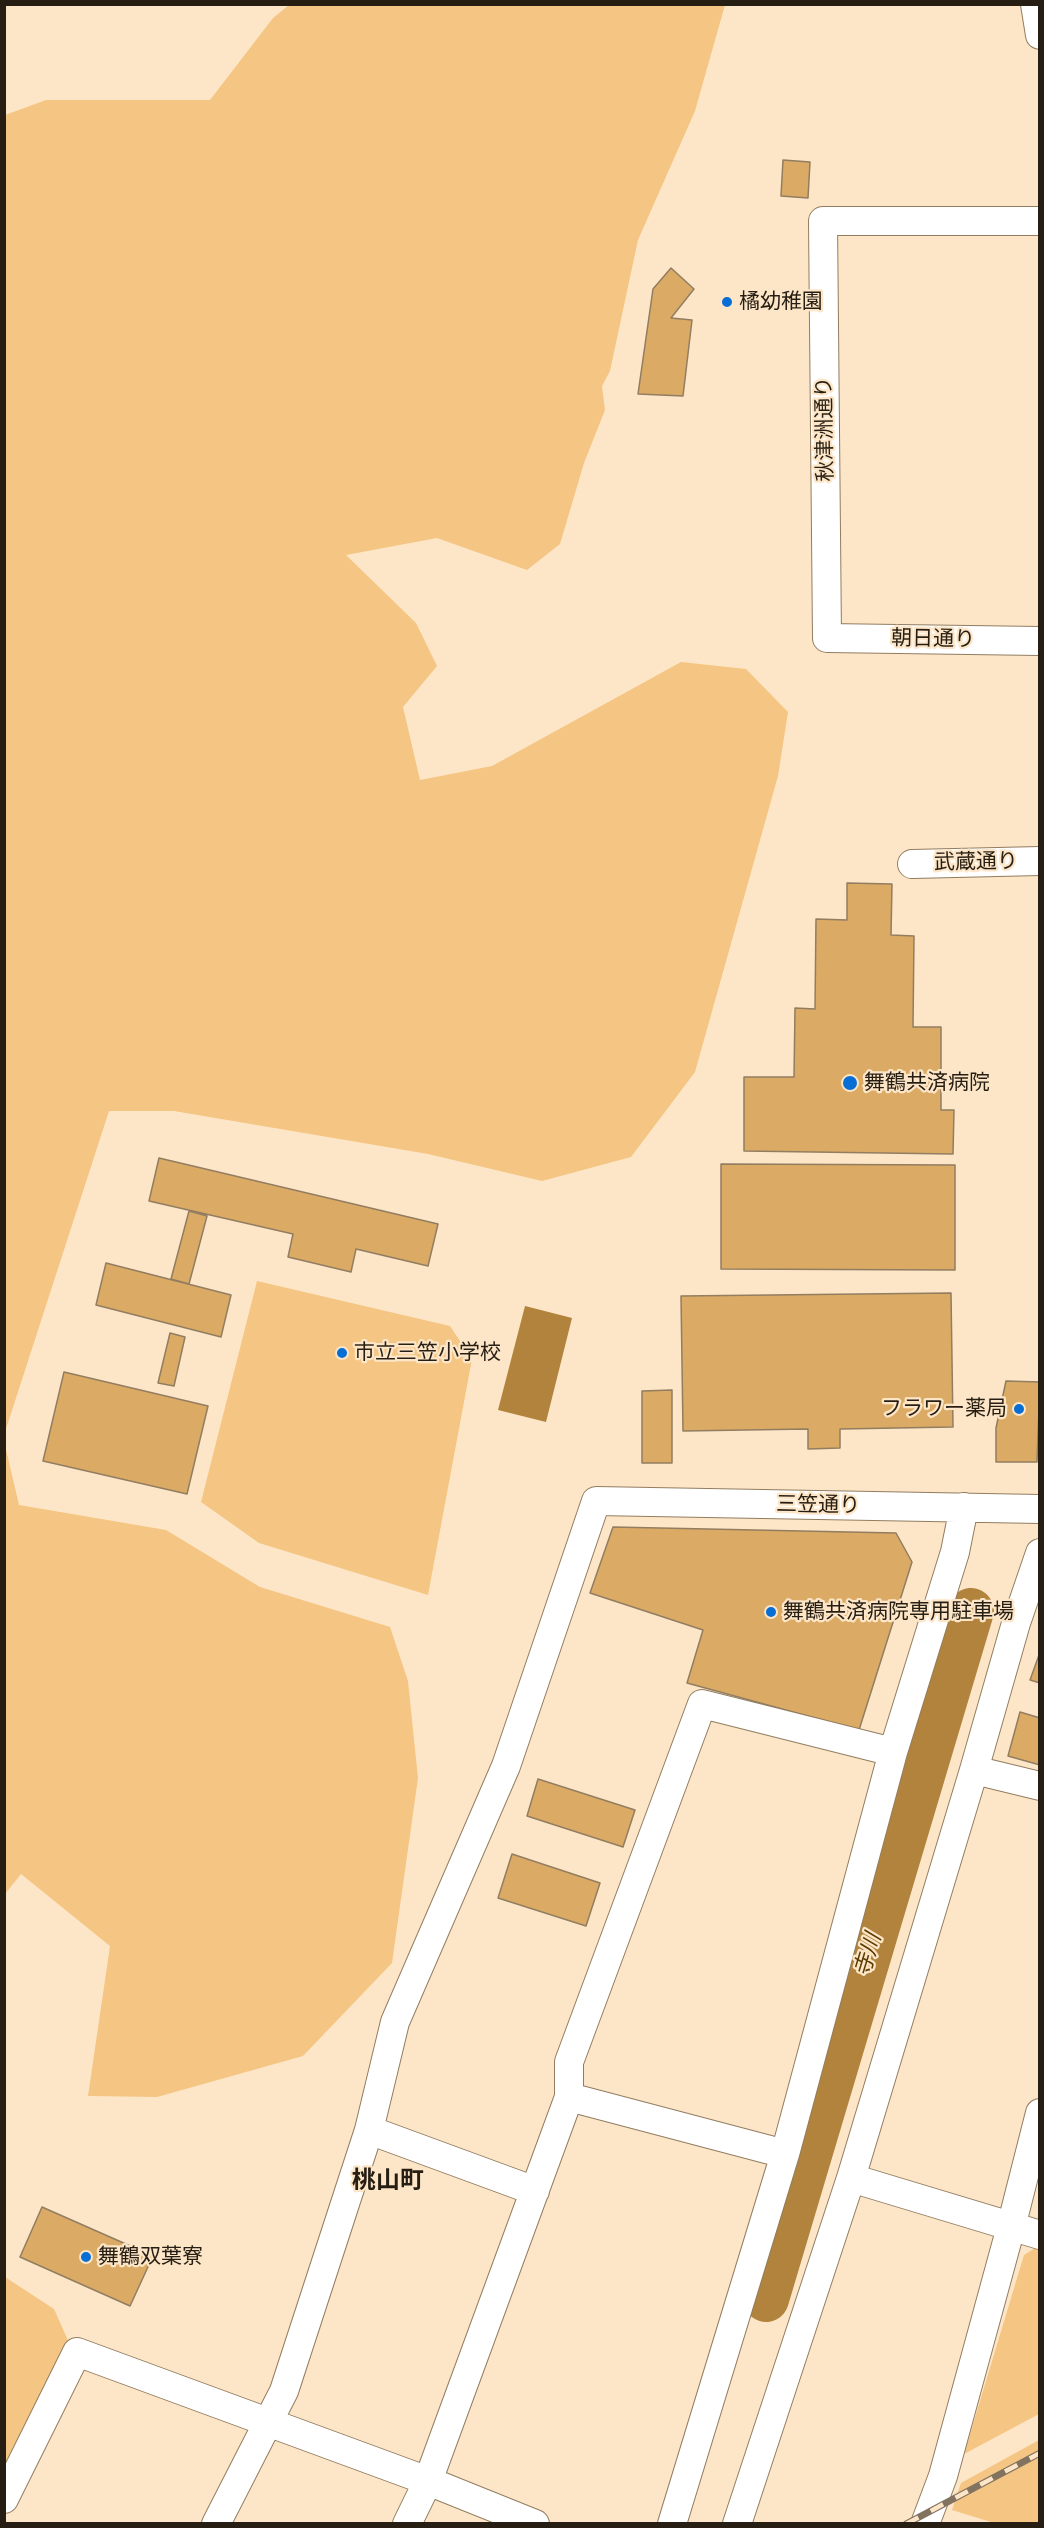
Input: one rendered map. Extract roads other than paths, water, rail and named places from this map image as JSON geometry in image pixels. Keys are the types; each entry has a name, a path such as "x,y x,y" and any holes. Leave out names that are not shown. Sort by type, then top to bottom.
{"street":[{"path":"1035,4 1040,35"},
{"name":"秋津洲通り","path":"827,638 823,221 1040,221"},
{"name":"朝日通り","path":"827,638 1040,641"},
{"name":"武蔵通り","path":"912,864 1040,861"},
{"name":"三笠通り","path":"369,2130 395,2022 506,1766 596,1501 1040,1509"},
{"path":"672,2523 785,2154 893,1752 955,1552 964,1507"},
{"path":"737,2523 851,2178 1016,1623 1040,1553"},
{"path":"407,2523 428,2481 569,2097 569,2062 702,1704 893,1752"},
{"path":"974,1770 1040,1786"},
{"path":"569,2097 785,2154"},
{"path":"926,2523 943,2476 1040,2113"},
{"path":"216,2523 284,2391 369,2130 535,2191"},
{"path":"851,2178 1040,2235"},
{"path":"4,2499 77,2352 428,2481 535,2523"}],"waterway":[{"name":"寺川","path":"766,2299 971,1611"}],"railway":[{"path":"906,2524 1040,2453"}],"place":[{"name":"橘幼稚園","path":"727,302"},
{"name":"舞鶴共済病院","path":"850,1083"},
{"name":"市立三笠小学校","path":"342,1353"},
{"name":"フラワー薬局","path":"1019,1409"},
{"name":"舞鶴共済病院専用駐車場","path":"771,1612"},
{"name":"舞鶴双葉寮","path":"86,2257"}],"district":[{"name":"桃山町","path":"388,2181"}]}
